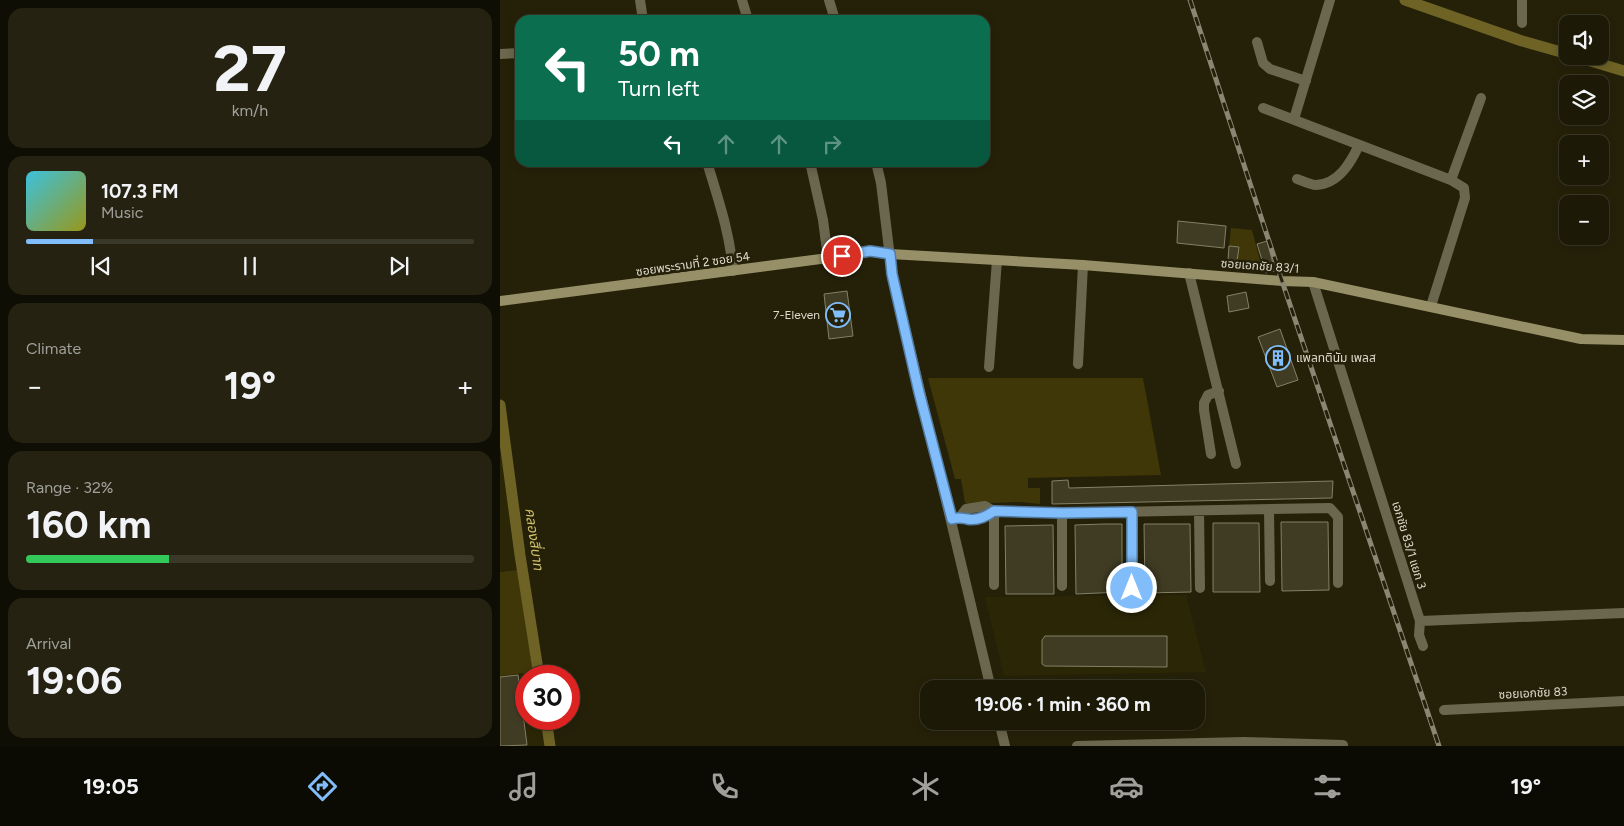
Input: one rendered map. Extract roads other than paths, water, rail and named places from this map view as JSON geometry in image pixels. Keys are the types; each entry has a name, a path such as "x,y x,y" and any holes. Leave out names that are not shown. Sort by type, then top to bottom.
{"street":[{"path":"640,0 642,15"},
{"path":"742,0 746,15"},
{"path":"829,0 834,15"},
{"path":"1294,119 1330,0"},
{"path":"1522,0 1522,23"},
{"path":"1257,42 1263,63 1270,69 1306,81"},
{"path":"500,54 515,53"},
{"path":"1451,180 1482,98"},
{"path":"1263,108 1451,180 1464,188 1465,198 1431,306"},
{"path":"1297,179 1317,185 1339,175 1352,160 1359,145"},
{"path":"709,167 727,226 733,271"},
{"path":"811,167 823,220 828,258"},
{"path":"877,167 881,183 892,274 919,392 956,518 989,680"},
{"name":"ซอยพระรามที่ 2 ซอย 54","path":"500,301 870,251 890,254"},
{"name":"ซอยเอกชัย 83/1","path":"890,254 1313,282 1581,339 1624,340"},
{"path":"989,367 997,260"},
{"path":"1078,364 1083,266"},
{"path":"1190,273 1236,464"},
{"name":"เอกชัย 83/1 แยก 3","path":"1313,282 1420,621 1419,635 1423,646"},
{"path":"1211,454 1204,403 1208,395 1219,392"},
{"path":"956,518 969,520 986,517 994,511 1062,513 1330,508 1338,517 1338,583"},
{"path":"1269,510 1270,581"},
{"path":"994,511 994,585"},
{"path":"1199,511 1200,588"},
{"path":"1132,512 1132,588"},
{"path":"1062,513 1062,586"},
{"path":"1420,621 1624,613"},
{"name":"ซอยเอกชัย 83","path":"1444,710 1624,701"},
{"path":"1001,730 1005,746"},
{"path":"1077,746 1244,742 1343,745"}],"waterway":[{"path":"1405,0 1522,41 1559,51"},
{"path":"1604,65 1624,71"},
{"name":"คลองสี่บาท","path":"500,405 537,665"},
{"name":"คลองสี่บาท","path":"548,730 550,746"}],"railway":[{"path":"1190,0 1282,281 1439,746"}],"place":[{"name":"7-Eleven","path":"838,315"},
{"name":"แพลทตินัม เพลส","path":"1278,358"}]}
